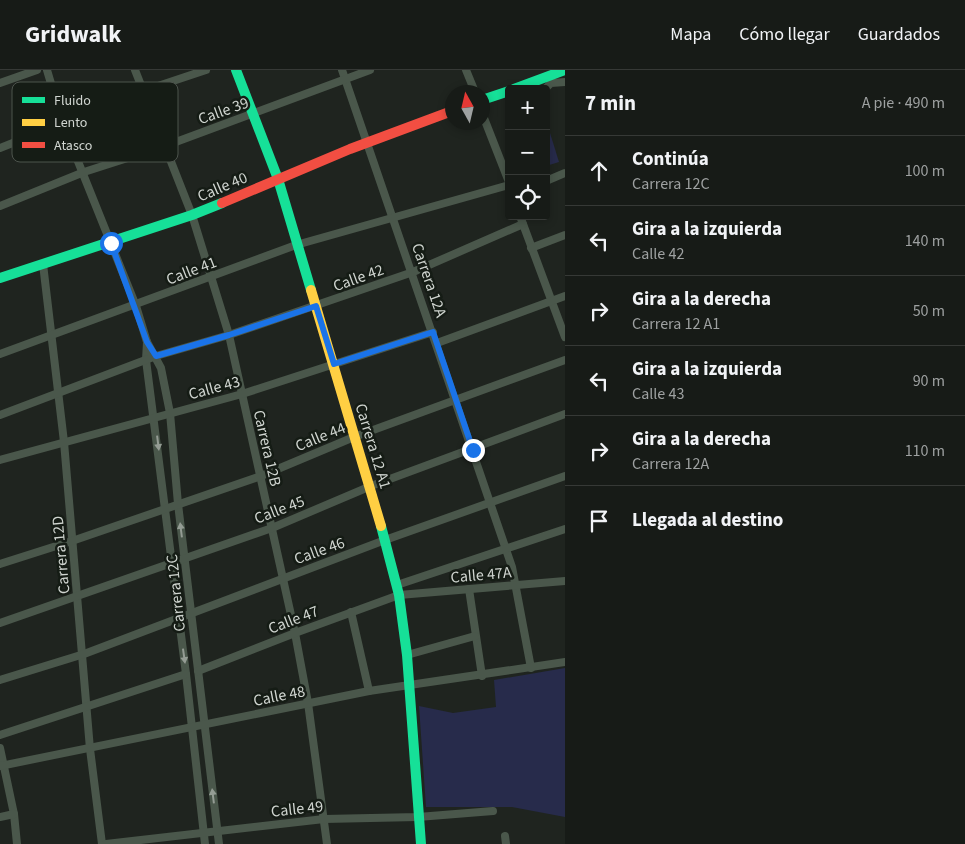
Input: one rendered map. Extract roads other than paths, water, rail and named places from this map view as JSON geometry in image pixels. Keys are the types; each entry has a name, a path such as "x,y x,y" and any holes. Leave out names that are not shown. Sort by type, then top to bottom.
{"street":[{"path":"0,83 37,70"},
{"name":"Carrera 12B","path":"135,70 140,82"},
{"path":"170,82 206,70"},
{"name":"Carrera 12 A1","path":"236,70 278,179 354,437 371,486 398,590 410,686 421,844"},
{"name":"Carrera 12A","path":"342,70 369,143 392,216 413,272 506,549 517,585 531,668"},
{"name":"Calle 39","path":"178,141 370,70"},
{"path":"466,70 472,85"},
{"path":"523,85 550,73 565,70"},
{"path":"549,85 551,83 565,82"},
{"path":"490,97 505,92"},
{"name":"Calle 40","path":"0,278 192,215 445,114"},
{"path":"489,130 506,175"},
{"path":"0,148 12,143"},
{"name":"Carrera 12C","path":"80,162 136,306 147,342 161,368 170,413 178,504 219,844"},
{"name":"Calle 39","path":"0,206 84,172 115,162"},
{"name":"Carrera 12B","path":"171,162 192,215 229,335 295,633 308,703 327,844"},
{"path":"550,180 565,174"},
{"name":"Calle 41","path":"0,354 136,306 296,245 505,184"},
{"path":"522,220 565,337"},
{"name":"Calle 42","path":"0,415 156,356 229,335 413,272 522,220"},
{"path":"531,248 565,235"},
{"name":"Carrera 12D","path":"42,264 50,336 59,392 84,654 90,749 102,844"},
{"path":"437,343 565,296"},
{"name":"Calle 43","path":"0,460 242,394 433,332"},
{"name":"Carrera 12C","path":"147,342 146,360 173,561 205,844"},
{"name":"Calle 44","path":"0,564 261,476 354,437 565,360"},
{"name":"Calle 45","path":"0,623 272,528 371,486 473,450 565,414"},
{"name":"Calle 46","path":"0,680 84,654 385,540 565,476"},
{"name":"Calle 47","path":"198,671 351,612 398,590 565,529"},
{"name":"Calle 47A","path":"398,590 469,589 565,581"},
{"path":"469,589 482,676"},
{"path":"351,612 369,691"},
{"path":"407,655 475,636"},
{"name":"Calle 48","path":"2,766 369,691 482,676 565,662"},
{"path":"0,735 186,674"},
{"path":"0,748 2,766 14,814 17,844"},
{"name":"Calle 49","path":"106,844 324,819 418,817 493,811"},
{"path":"0,817 14,814"}]}
